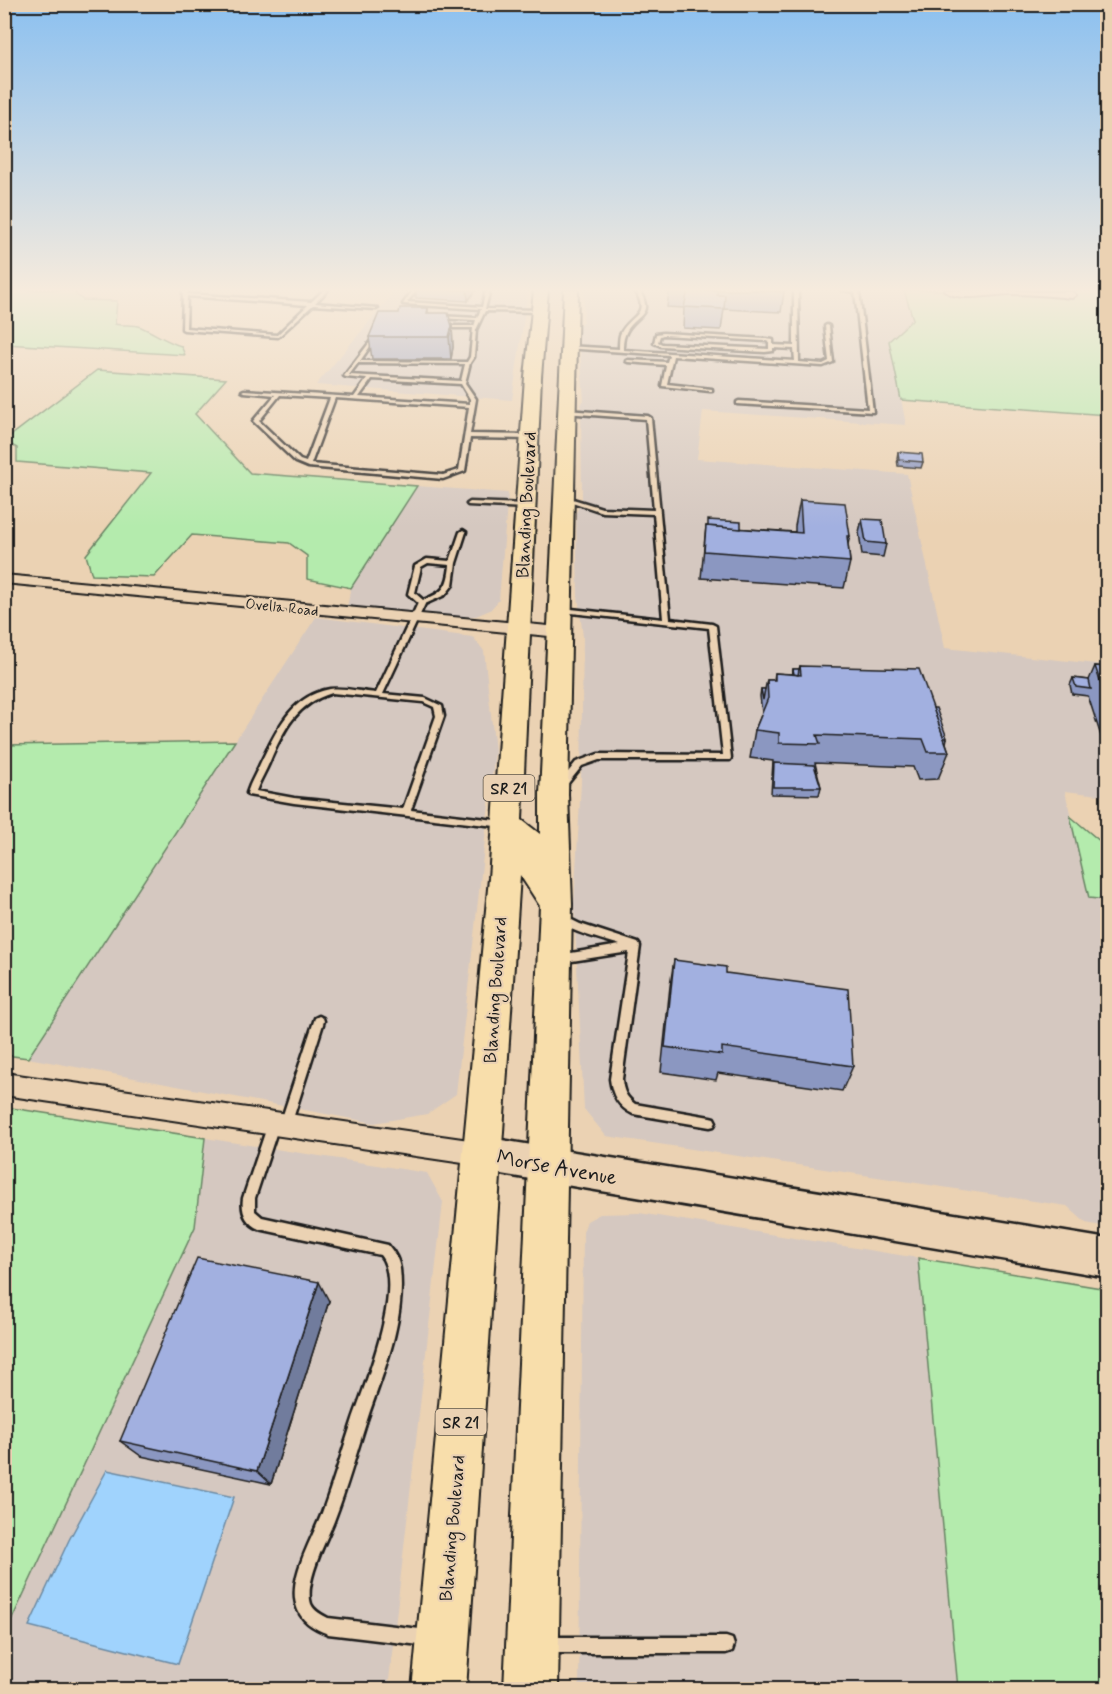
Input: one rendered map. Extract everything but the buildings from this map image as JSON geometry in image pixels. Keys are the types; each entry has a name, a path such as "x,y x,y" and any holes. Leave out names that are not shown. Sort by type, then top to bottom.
{"main road":[{"name":"Blanding Boulevard","path":"439,1689 483,1154 507,824 534,369"},
{"path":"545,369 544,399 552,409 566,412"},
{"name":"Blanding Boulevard","path":"532,1667 556,909 554,794 567,369"},
{"path":"507,824 528,839 533,852 532,870 556,909"}],"street":[{"name":"Ovella Road","path":"4,579 414,620 518,628 559,621"},
{"name":"Morse Avenue","path":"4,1084 483,1154 1107,1258"}],"lane":[{"path":"351,369 346,376 464,383"},
{"path":"279,393 256,421 298,461 308,465 443,477 462,471 473,399 464,383 467,369"},
{"path":"668,369 665,386 710,390"},
{"path":"739,403 871,411 866,369"},
{"path":"356,398 371,377"},
{"path":"244,391 471,406"},
{"path":"308,465 333,397"},
{"path":"566,412 648,418 667,621"},
{"path":"467,436 530,437"},
{"path":"563,498 602,510 657,512"},
{"path":"470,504 526,506"},
{"path":"379,696 422,603 440,596 447,590 452,580 453,563 463,532"},
{"path":"422,603 411,594 418,566 427,561 453,563"},
{"path":"554,794 579,764 598,757 727,758 712,626 667,621 559,621"},
{"path":"406,813 440,716 438,706 424,699 332,691 318,694 304,702 275,737 251,793 406,813 507,824"},
{"path":"556,909 577,927 635,946"},
{"path":"554,964 571,957 635,946"},
{"path":"635,946 616,1079 617,1091 623,1102 633,1109 710,1122"},
{"path":"319,1021 249,1198 247,1209 251,1218 259,1223 384,1249 391,1257 394,1269 392,1305 382,1356 306,1575 302,1600 310,1616 328,1626 443,1640"},
{"path":"532,1667 726,1645"}],"shaded area":[{"path":"329,369 517,369 512,400 316,385"},
{"path":"581,369 895,369 906,425 703,411 697,459 907,474 945,648 1107,665 1107,796 1065,791 1089,898 1107,900 1107,1227 1086,1223 1067,1206 606,1136 584,1109 574,905 581,783 583,637 578,596 576,513 582,499 581,405 584,400"},
{"path":"417,486 508,493 499,600 490,610 476,616 446,618 347,607 351,588"},
{"path":"316,617 473,637 484,651 495,751 456,1094 427,1114 374,1123 28,1058"},
{"path":"205,1138 427,1173 443,1202 388,1689 5,1690 5,1634 195,1227"},
{"path":"639,1213 918,1258 958,1689 579,1690 583,1232 587,1221 600,1214"}],"green space":[{"path":"895,369 1107,369 1107,415 901,400"},
{"path":"97,370 226,379 195,414 250,473 417,486 351,588 307,579 307,556 289,543 192,535 154,577 92,575 86,555 151,473 17,462 17,448 4,441"},
{"path":"235,741 28,1058 5,1055 5,745"},
{"path":"1070,816 1101,842 1107,843 1107,900 1089,898"},
{"path":"5,1107 205,1138 195,1227 5,1634"},
{"path":"918,1258 1107,1289 1107,1689 958,1689"}],"water":[{"path":"107,1470 234,1497 178,1664 29,1626 69,1540"}]}
